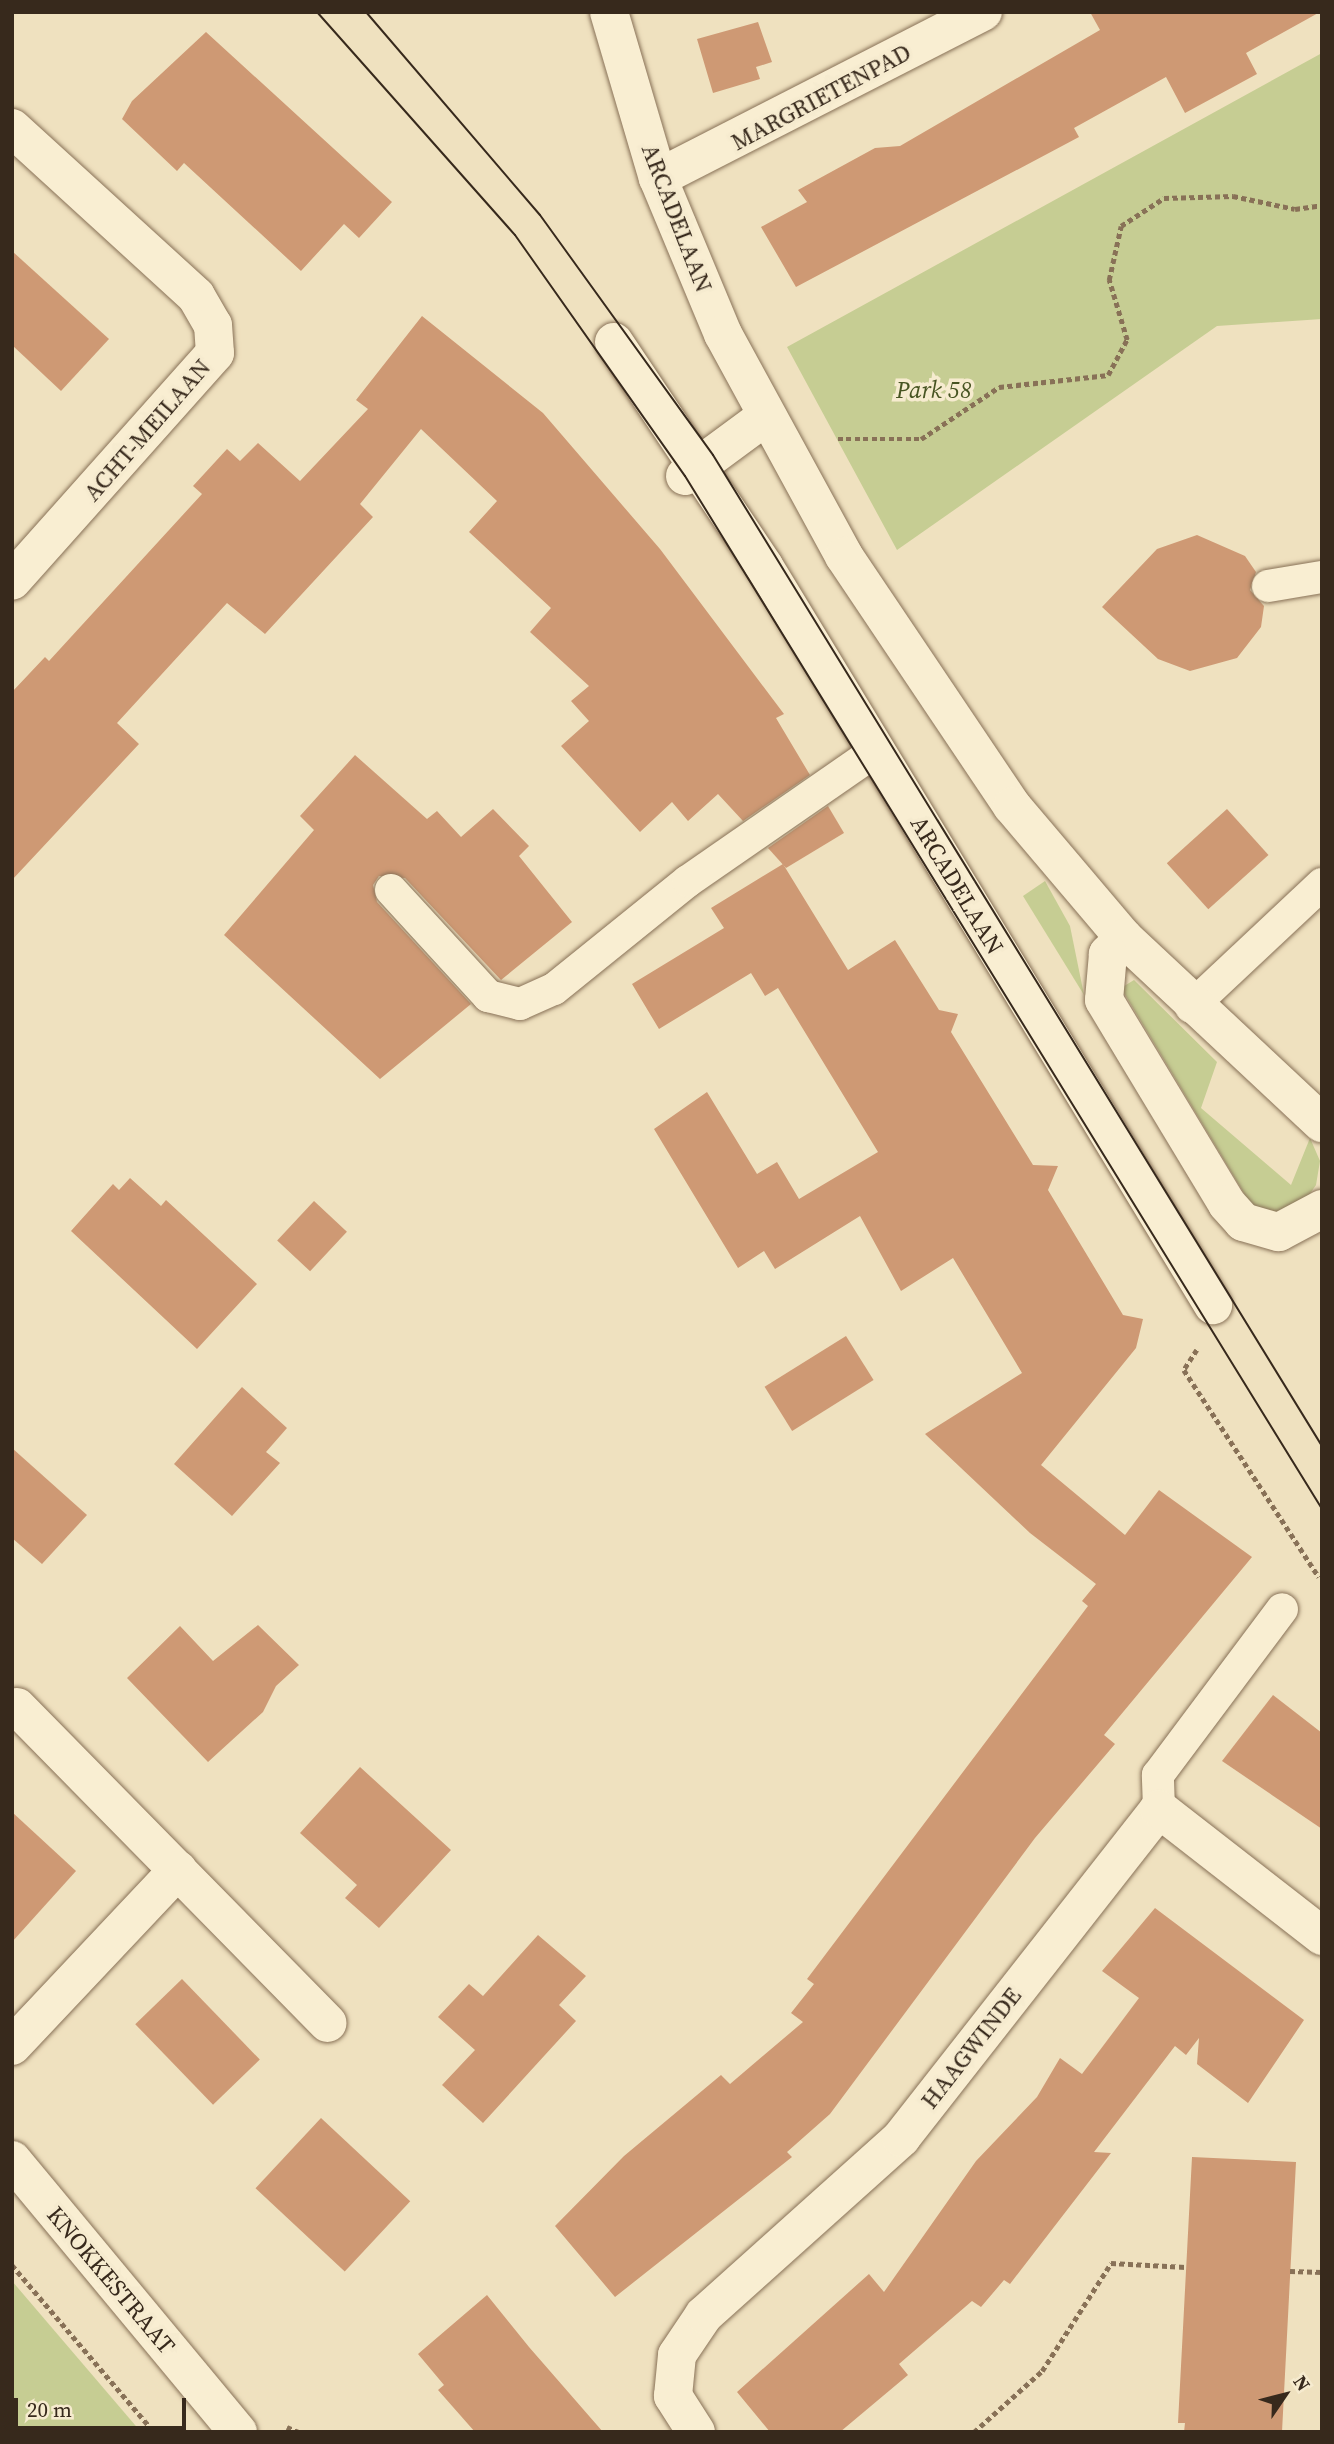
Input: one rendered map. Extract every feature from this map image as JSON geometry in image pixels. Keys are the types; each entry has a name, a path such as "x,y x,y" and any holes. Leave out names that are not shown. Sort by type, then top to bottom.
{"street":[{"name":"ARCADELAAN","path":"609,12 658,178 765,417 844,556 979,761 1124,938 1191,1006 1322,1123"},
{"name":"MARGRIETENPAD","path":"658,178 983,12"},
{"name":"ACHT-MEILAAN","path":"12,128 196,296 213,325 215,353 12,581"},
{"name":"ARCADELAAN","path":"614,342 693,471 876,751 1213,1305"},
{"path":"693,471 765,417"},
{"path":"1124,938 1108,954 1104,1000 1227,1204 1243,1222 1279,1232 1322,1209"},
{"path":"17,1707 328,2023"},
{"path":"1159,1809 1322,1936"},
{"name":"HAAGWINDE","path":"696,2432 673,2396 677,2355 704,2315 901,2138 1159,1809"},
{"path":"12,2046 177,1870"},
{"name":"KNOKKESTRAAT","path":"12,2160 238,2432"}],"lane":[{"path":"1268,586 1322,577"},
{"path":"391,890 488,996 520,1004 554,989 688,881 876,751"},
{"path":"1191,1006 1322,884"},
{"path":"1159,1809 1158,1775 1282,1609"}],"path":[{"path":"788,458 836,439 921,439 999,387 1108,375 1127,340 1109,280 1121,226 1164,198 1233,196 1295,209 1322,205"},
{"path":"1213,1305 1184,1370 1322,1581"},
{"path":"974,2432 1042,2371 1111,2263 1186,2267"},
{"path":"12,2265 154,2432"},
{"path":"1290,2271 1322,2272"}],"green space":[{"name":"Park 58","path":"1322,53 1322,319 1217,326 897,550 787,347"},
{"path":"1045,881 1070,926 1084,995 1023,896"},
{"path":"1134,980 1217,1062 1201,1108 1291,1185 1310,1138 1320,1161 1316,1185 1302,1205 1276,1212 1251,1205 1121,988"},
{"path":"12,2281 141,2432 12,2432"}],"building":[{"path":"1090,12 1320,12 1246,53 1257,74 1185,113 1166,77 1074,128 1079,137 796,287 761,227 807,202 798,190 875,148 900,146 1100,30"},
{"path":"758,22 772,62 756,67 760,79 713,93 697,39"},
{"path":"206,32 392,202 359,238 344,224 301,271 184,163 177,171 122,119 132,101"},
{"path":"12,251 109,339 61,391 12,345"},
{"path":"422,316 543,413 660,549 784,714 776,718 810,775 743,821 718,794 688,821 672,802 640,832 561,746 589,721 571,701 589,686 530,632 551,608 469,532 497,501 421,429 360,504 373,517 265,634 227,603 117,723 139,744 12,880 12,692 45,657 49,661 202,494 193,486 227,449 240,461 258,443 300,481 368,409 356,400"},
{"path":"1197,535 1245,556 1256,572 1250,590 1264,606 1261,627 1237,658 1190,671 1158,659 1102,607 1157,549"},
{"path":"355,755 427,819 437,811 461,837 493,809 529,846 519,856 572,922 501,980 405,878 379,876 373,885 377,902 471,1004 380,1079 224,935 314,830 300,816"},
{"path":"828,806 844,833 786,868 768,848"},
{"path":"1227,809 1268,855 1208,909 1167,863"},
{"path":"783,864 848,970 895,940 939,1010 958,1014 951,1032 1033,1165 1058,1166 1048,1190 1123,1315 1143,1319 1136,1348 1041,1465 1125,1535 1159,1490 1252,1557 1104,1735 1115,1744 1035,1838 830,2114 787,2152 792,2157 615,2297 555,2226 624,2156 721,2075 730,2084 803,2022 791,2013 814,1984 807,1979 1088,1606 1082,1601 1096,1584 1030,1533 925,1434 1022,1373 953,1258 901,1291 860,1216 775,1269 764,1251 738,1268 654,1129 707,1092 757,1174 777,1162 799,1199 878,1152 778,988 765,996 751,973 659,1029 632,984 724,928 711,908"},
{"path":"130,1178 161,1206 166,1200 257,1284 197,1349 71,1231 113,1184 119,1190"},
{"path":"314,1201 347,1232 310,1271 277,1240"},
{"path":"846,1336 874,1380 792,1431 765,1387"},
{"path":"242,1387 287,1428 266,1452 280,1463 232,1516 174,1464"},
{"path":"12,1448 87,1515 42,1564 12,1538"},
{"path":"258,1625 299,1665 276,1686 263,1712 208,1762 127,1678 180,1626 213,1661"},
{"path":"1273,1695 1322,1733 1322,1829 1222,1761"},
{"path":"360,1767 451,1850 379,1928 345,1898 357,1885 300,1833"},
{"path":"12,1812 76,1871 12,1942"},
{"path":"1155,1908 1304,2020 1248,2103 1197,2064 1199,2038 1186,2055 1175,2046 1094,2152 1111,2153 1010,2284 1004,2280 981,2307 972,2301 899,2364 908,2375 840,2432 770,2432 737,2392 869,2274 884,2292 976,2161 1037,2097 1060,2058 1082,2074 1139,1998 1102,1971"},
{"path":"538,1935 586,1976 559,2005 576,2021 483,2123 442,2085 475,2050 438,2017 469,1984 483,1996"},
{"path":"182,1979 260,2060 213,2105 135,2024"},
{"path":"321,2118 410,2201 345,2271 256,2188"},
{"path":"1192,2157 1296,2162 1282,2432 1184,2432 1185,2423 1178,2423"},
{"path":"487,2295 603,2432 475,2432 438,2390 444,2385 418,2354"}],"tram line":[{"path":"317,12 515,235 685,476 1322,1509"},
{"path":"366,12 540,215 713,455 1322,1446"}]}
